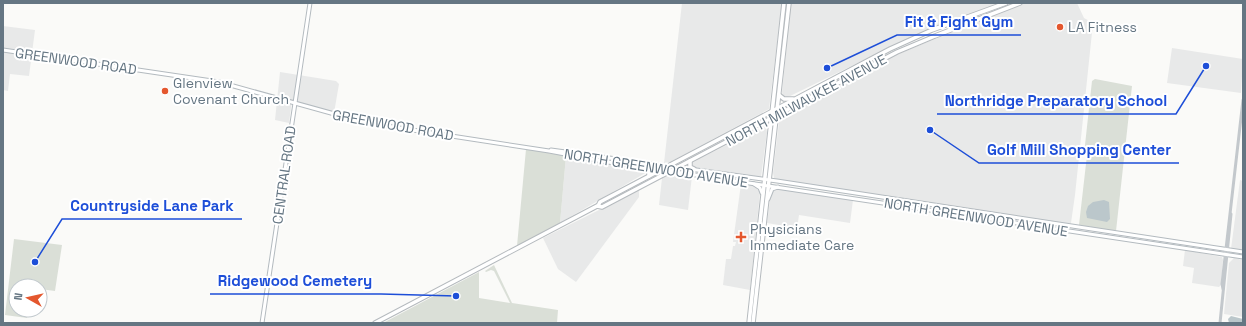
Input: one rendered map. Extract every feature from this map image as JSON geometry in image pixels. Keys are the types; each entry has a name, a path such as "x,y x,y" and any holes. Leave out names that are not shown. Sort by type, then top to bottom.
{"main road":[{"name":"CENTRAL ROAD","path":"262,323 310,3"},
{"path":"749,323 762,193 784,3"},
{"path":"753,323 789,3"},
{"name":"NORTH MILWAUKEE AVENUE","path":"375,323 598,206 600,202 794,99 907,41 1006,3"},
{"name":"NORTH MILWAUKEE AVENUE","path":"598,206 602,207 910,47 1020,3"},
{"name":"GREENWOOD ROAD","path":"3,50 219,82 367,123 549,151"},
{"path":"779,95 784,100 794,99"},
{"name":"NORTH GREENWOOD AVENUE","path":"549,151 777,181 1243,252"},
{"name":"NORTH GREENWOOD AVENUE","path":"549,151 661,170 764,184 1243,257"},
{"path":"690,161 690,167 694,170"},
{"path":"645,167 649,170 649,176"},
{"path":"771,171 777,181"},
{"path":"752,183 760,188 762,193"},
{"path":"768,200 773,189 784,187"}],"street":[{"path":"1220,323 1243,100"}],"shaded area":[{"path":"682,3 782,3 769,109 670,162 664,163"},
{"path":"791,3 1000,3 911,37 786,98 783,97 782,92"},
{"path":"1024,3 1077,3 1084,18 1093,23 1071,223 1068,224 778,180 774,178 773,173 779,122 782,115 898,54"},
{"path":"3,26 35,30 29,76 10,74 8,91 3,90"},
{"path":"1172,48 1243,59 1241,93 1167,83"},
{"path":"280,72 336,81 339,84 334,113 292,100 289,123 275,120"},
{"path":"1095,79 1132,86 1116,231 1079,225 1087,155 1084,154 1092,81"},
{"path":"764,126 766,127 767,132 761,177 692,167 692,163"},
{"path":"526,149 566,156 560,223 517,246"},
{"path":"566,156 645,169 647,172 560,223"},
{"path":"674,173 692,176 688,210 659,205 662,178"},
{"path":"1240,180 1243,181 1243,251 1231,249"},
{"path":"741,184 755,186 760,193 750,290 723,285 726,259 731,259 733,246 735,246 736,242 733,242"},
{"path":"775,188 853,200 850,223 799,215 797,228 767,223 771,192"},
{"path":"639,190 639,197 576,282 558,269 543,238"},
{"path":"1104,200 1109,202 1110,219 1107,222 1087,218 1086,212 1088,206 1093,202"},
{"path":"14,239 62,245 55,291 48,290 48,278 9,278"},
{"path":"1185,250 1222,257 1221,285 1219,287 1192,283 1194,268 1183,266"},
{"path":"1234,258 1243,260 1243,317 1224,314 1229,263"},
{"path":"494,265 512,303 558,310 557,323 383,323 479,272 479,298 510,303 494,271 485,271"},
{"path":"8,290 8,315 5,315"},
{"path":"1231,316 1243,319 1243,323 1229,323 1228,319"}],"place":[{"name":"LA Fitness","path":"1060,27"},
{"name":"Northridge Preparatory School","path":"1206,66"},
{"name":"Fit & Fight Gym","path":"827,68"},
{"name":"Glenview Covenant Church","path":"165,91"},
{"name":"Golf Mill Shopping Center","path":"930,130"},
{"name":"Physicians Immediate Care","path":"741,237"},
{"name":"Countryside Lane Park","path":"35,262"},
{"name":"Ridgewood Cemetery","path":"456,296"}]}
